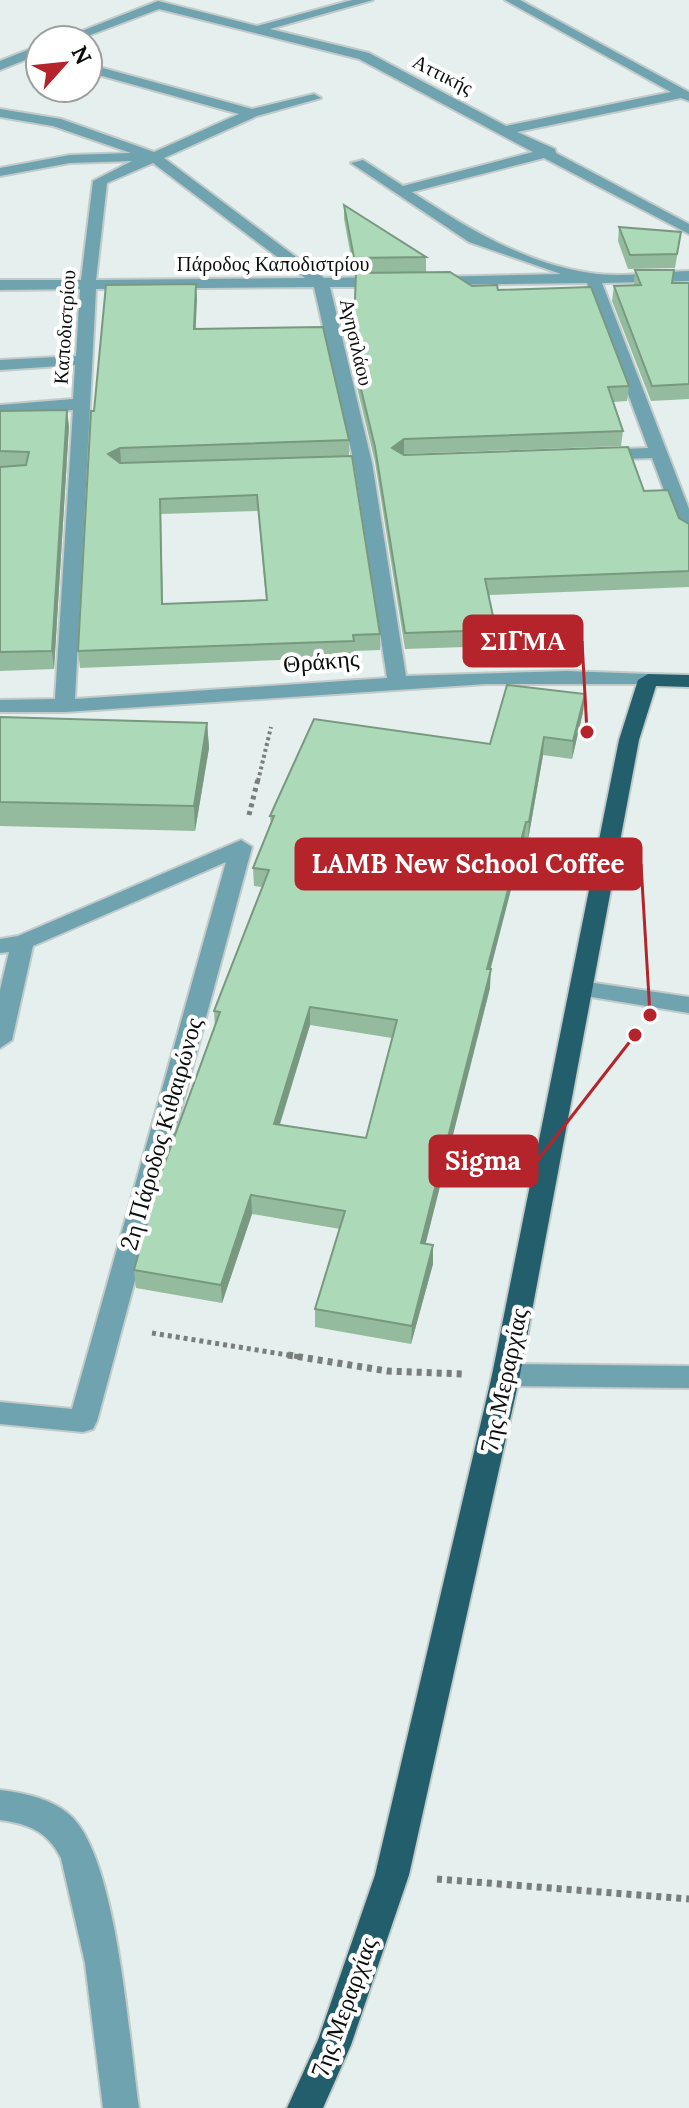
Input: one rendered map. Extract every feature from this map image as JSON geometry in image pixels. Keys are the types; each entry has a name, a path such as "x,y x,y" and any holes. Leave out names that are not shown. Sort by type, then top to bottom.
{"main road":[{"path":"648,680 689,681"},
{"name":"7ης Μεραρχίας","path":"305,2108 334,2045 392,1875 506,1375 629,740 637,724 648,680"}],"street":[{"path":"259,28 367,0"},
{"path":"511,0 686,96"},
{"path":"104,24 157,3"},
{"name":"Αττικής","path":"157,3 364,56 550,152 689,230"},
{"path":"0,66 24,57"},
{"path":"104,72 252,113"},
{"path":"508,130 686,96"},
{"name":"Καποδιστρίου","path":"65,706 80,404 88,286 100,181 252,113 314,98"},
{"name":"Αγησιλάου","path":"0,113 56,122 153,156 321,283 397,681"},
{"path":"400,191 550,152"},
{"path":"0,172 70,159 153,156"},
{"path":"358,163 474,239 518,257 593,279 689,276"},
{"path":"593,279 689,533"},
{"name":"Πάροδος Καποδιστρίου","path":"0,285 593,279"},
{"path":"0,365 85,360"},
{"path":"0,410 80,404"},
{"path":"585,456 661,453"},
{"name":"Θράκης","path":"0,706 65,706 397,681 574,675 648,680"},
{"path":"0,1040 11,944 241,847"},
{"name":"2η Πάροδος Κιθαιρώνος","path":"0,1413 83,1421 241,847"},
{"path":"581,989 689,1005"},
{"path":"506,1375 689,1377"},
{"path":"0,1805 34,1809 65,1833 85,1874 121,2108"}],"path":[{"path":"241,847 280,691"},
{"path":"108,1326 387,1371 506,1375"},
{"path":"392,1875 689,1899"}],"building":[{"path":"344,205 426,257 354,258"},
{"path":"619,227 681,232 677,254 630,255"},
{"path":"635,270 674,270 672,283 689,283 689,384 652,386 614,286 641,285"},
{"path":"450,272 472,286 497,285 498,290 591,287 629,386 608,387 623,431 404,439 392,448 404,455 628,447 644,491 668,490 679,518 689,524 689,571 485,579 496,630 405,633 375,447 346,327 354,327 356,273"},
{"path":"196,284 194,329 323,327 349,440 120,448 108,454 120,463 352,456 380,634 353,635 354,641 78,651 91,411 94,411 106,285","holes":["257,495 267,600 162,604 160,499"]},
{"path":"67,410 52,651 0,652 0,467 26,465 29,452 0,451 0,411"},
{"path":"507,685 585,694 573,741 544,737 529,822 526,822 487,969 491,969 421,1243 433,1245 412,1326 315,1309 345,1211 251,1195 221,1285 134,1270 160,1176 220,1012 214,1011 269,870 253,868 274,816 270,816 314,719 490,744","holes":["310,1007 397,1020 366,1138 274,1124"]},
{"path":"0,717 207,723 194,806 0,802"}],"place":[{"name":"ΣΙΓΜΑ","path":"587,732"},
{"name":"LAMB New School Coffee","path":"650,1015"},
{"name":"Sigma","path":"635,1035"}]}
